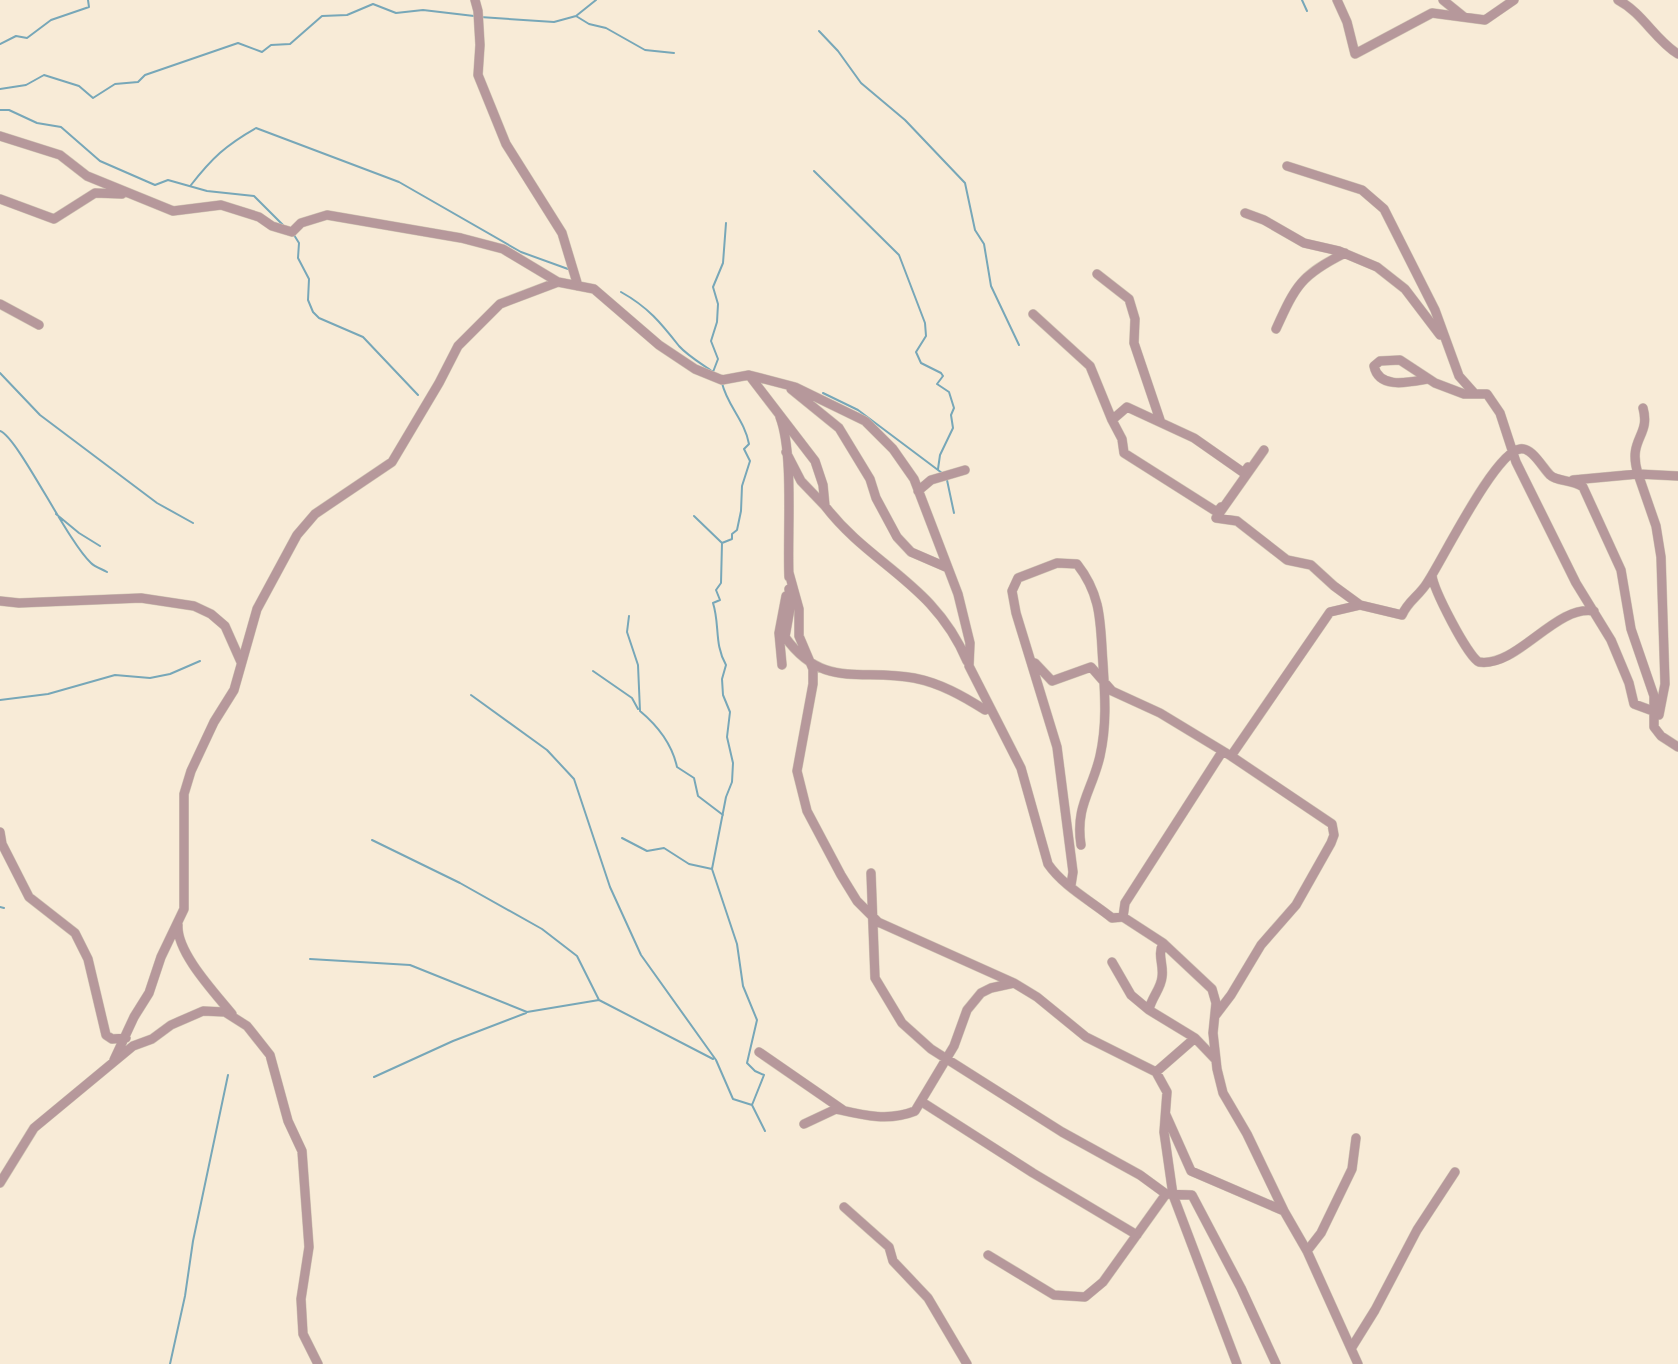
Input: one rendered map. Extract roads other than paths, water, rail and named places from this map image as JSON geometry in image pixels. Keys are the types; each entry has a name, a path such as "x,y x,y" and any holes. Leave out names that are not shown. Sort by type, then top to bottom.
{"street":[{"path":"475,0 480,45 478,75 506,144 562,233 578,286"},
{"path":"1337,0 1347,22 1355,54 1432,14 1468,20 1485,20 1514,0"},
{"path":"1443,0 1468,20"},
{"path":"1618,0 1641,17 1666,46 1678,54"},
{"path":"0,136 60,155 87,177 173,211 221,205 260,217 272,226 292,232 301,223 327,215 461,238 503,249 558,282 594,289 659,345 695,369 722,380 749,375 782,382 865,421 893,449 918,491 958,594 970,643 969,666 972,683 985,710 1021,768"},
{"path":"1287,166 1362,190 1384,209 1431,302 1459,376 1475,394"},
{"path":"0,199 54,219 95,194 136,196"},
{"path":"1245,213 1264,220 1304,243 1345,254 1377,267 1394,278 1445,341"},
{"path":"1276,329 1302,279 1345,254"},
{"path":"1097,274 1129,299 1135,319 1134,343 1161,420"},
{"path":"236,1019 203,979 181,943 177,928 184,909 184,794 200,752 234,690 257,609 297,535 315,514 392,462 439,383 458,345 500,304 558,282"},
{"path":"0,304 39,325"},
{"path":"1033,314 1090,366 1122,439 1124,453 1217,512 1244,473 1264,450 1216,518 1237,521 1287,560 1311,565 1360,605 1402,615 1407,603 1421,591 1432,575 1499,463 1517,450 1528,450 1554,478 1573,480 1638,474 1678,476"},
{"path":"1428,379 1391,382 1378,374 1374,366 1380,361 1400,360 1428,379 1464,394 1487,394 1497,407 1517,450 1516,462 1580,590 1619,657 1634,704 1656,713"},
{"path":"749,375 815,461 823,485 825,506"},
{"path":"782,382 839,428 870,479 876,498 897,537 911,552 948,568"},
{"path":"1112,420 1127,407 1161,420 1194,438 1244,473"},
{"path":"1643,408 1646,426 1633,453 1656,526 1661,556 1665,684 1654,727 1661,736 1678,747"},
{"path":"777,410 785,428 786,452 791,603 785,636 816,667 851,675 912,678 934,683 960,694 985,710"},
{"path":"786,452 801,481 844,530 878,555 932,603 957,636 969,666 1021,768 1048,864 1057,877 1071,885 1112,918 1122,917 1163,943 1208,983 1215,998 1216,1060 1223,1094 1247,1134 1284,1211 1307,1251 1358,1364"},
{"path":"918,491 931,480 965,470"},
{"path":"1573,480 1583,487 1591,500 1617,560 1631,629 1654,696 1656,713 1664,731 1678,741"},
{"path":"1062,789 1081,845 1079,830 1084,799 1096,770 1103,738 1107,699 1104,683 1104,645 1098,609 1087,576 1077,564 1057,563 1017,578 1012,591 1016,613 1058,747 1062,789 1073,872 1071,885"},
{"path":"789,573 798,609 799,636 811,663 813,684 797,771 807,811 841,875 857,901 874,918 1014,983 1037,997 1086,1038 1156,1072 1166,1089 1164,1132 1170,1194 1237,1364"},
{"path":"1432,575 1434,588 1441,601 1470,654 1479,662 1492,662 1514,651 1575,612 1594,611"},
{"path":"782,665 779,633 789,586"},
{"path":"0,599 19,603 141,598 194,606 211,614 225,626 241,662"},
{"path":"1122,917 1125,903 1226,754 1330,612 1360,605"},
{"path":"1032,660 1052,681 1091,667 1112,691 1160,713 1332,824 1334,835 1296,905 1262,945 1215,1016"},
{"path":"0,832 7,854 29,897 75,933 88,959 106,1035 112,1039 126,1038"},
{"path":"871,873 875,978 902,1023 947,1059 1170,1194 1192,1195 1276,1364"},
{"path":"114,1060 134,1017 149,993 161,957 184,909"},
{"path":"1149,1010 1161,983 1163,969 1159,954 1163,943"},
{"path":"1112,962 1125,989 1149,1010 1195,1038 1216,1060"},
{"path":"804,1124 819,1119 830,1110 891,1117 915,1111 959,1036 962,1018 981,993 991,988 1014,983"},
{"path":"0,1183 34,1128 114,1060 133,1046 152,1039 171,1025 203,1011 225,1012 247,1026 270,1055 288,1121 302,1151 309,1247 301,1299 303,1334 318,1364"},
{"path":"1156,1072 1195,1038"},
{"path":"759,1052 848,1113"},
{"path":"922,1102 1033,1173 1137,1235"},
{"path":"1164,1112 1191,1171 1284,1211"},
{"path":"1307,1251 1321,1233 1352,1169 1356,1138"},
{"path":"1352,1347 1375,1310 1417,1230 1455,1172"},
{"path":"988,1255 1054,1295 1085,1297 1102,1282 1170,1194"},
{"path":"844,1207 889,1247 893,1261 928,1298 967,1364"}],"waterway":[{"path":"0,44 16,36 27,38 51,20 89,7 88,0"},
{"path":"480,17 554,22 576,16 596,0"},
{"path":"1302,0 1307,11"},
{"path":"0,89 26,85 44,75 79,86 93,98 115,84 138,82 145,75 238,43 262,52 271,45 290,44 322,16 347,15 373,4 396,13 423,10 474,16"},
{"path":"576,16 589,24 606,28 645,50 674,53"},
{"path":"819,31 838,51 861,83 905,120 965,183 975,230 984,244 991,286 1019,345"},
{"path":"0,110 9,110 37,123 61,127 100,161 155,185 168,180 207,191 254,196 283,225"},
{"path":"191,185 220,153 256,128 399,182 521,252 568,269"},
{"path":"814,171 899,255 925,323 926,336 916,352 921,363 941,373 943,376 937,384 949,392 954,408 951,415 953,428 940,455 938,469"},
{"path":"713,372 718,359 711,341 717,322 718,304 713,287 723,263 726,223"},
{"path":"294,235 299,243 298,258 309,279 308,300 313,312 319,318 363,337 418,395"},
{"path":"621,292 646,310 691,357 713,372"},
{"path":"0,373 40,415 157,503 193,523"},
{"path":"722,383 747,436 749,444 744,449 750,461 742,486 741,511 737,530 732,534 732,539 722,543"},
{"path":"823,393 858,410 942,473"},
{"path":"0,431 8,437 18,451 81,551 93,564 107,572"},
{"path":"947,480 954,513"},
{"path":"56,514 79,533 100,546"},
{"path":"694,516 722,543 721,583 716,590 720,600 713,603 718,642 726,665 722,679 723,695 730,712 727,737 733,763 732,782 726,797 712,869"},
{"path":"629,616 627,632 638,665 640,711 663,736 672,751 677,767 694,778 698,796 723,815"},
{"path":"0,700 48,694 115,675 150,678 170,674 200,661"},
{"path":"593,671 632,698 638,709"},
{"path":"471,695 547,750 574,779 610,887 641,955 716,1060 733,1099 752,1105 765,1131"},
{"path":"622,838 647,851 664,848 689,864 712,869 737,944 743,986 757,1020 747,1063 755,1071 764,1075 752,1105"},
{"path":"372,840 460,883 542,929 577,956 599,1000 713,1059"},
{"path":"0,907 4,908"},
{"path":"310,959 410,965 527,1012 599,1000"},
{"path":"374,1077 453,1041 526,1013"},
{"path":"170,1364 228,1075"}]}
